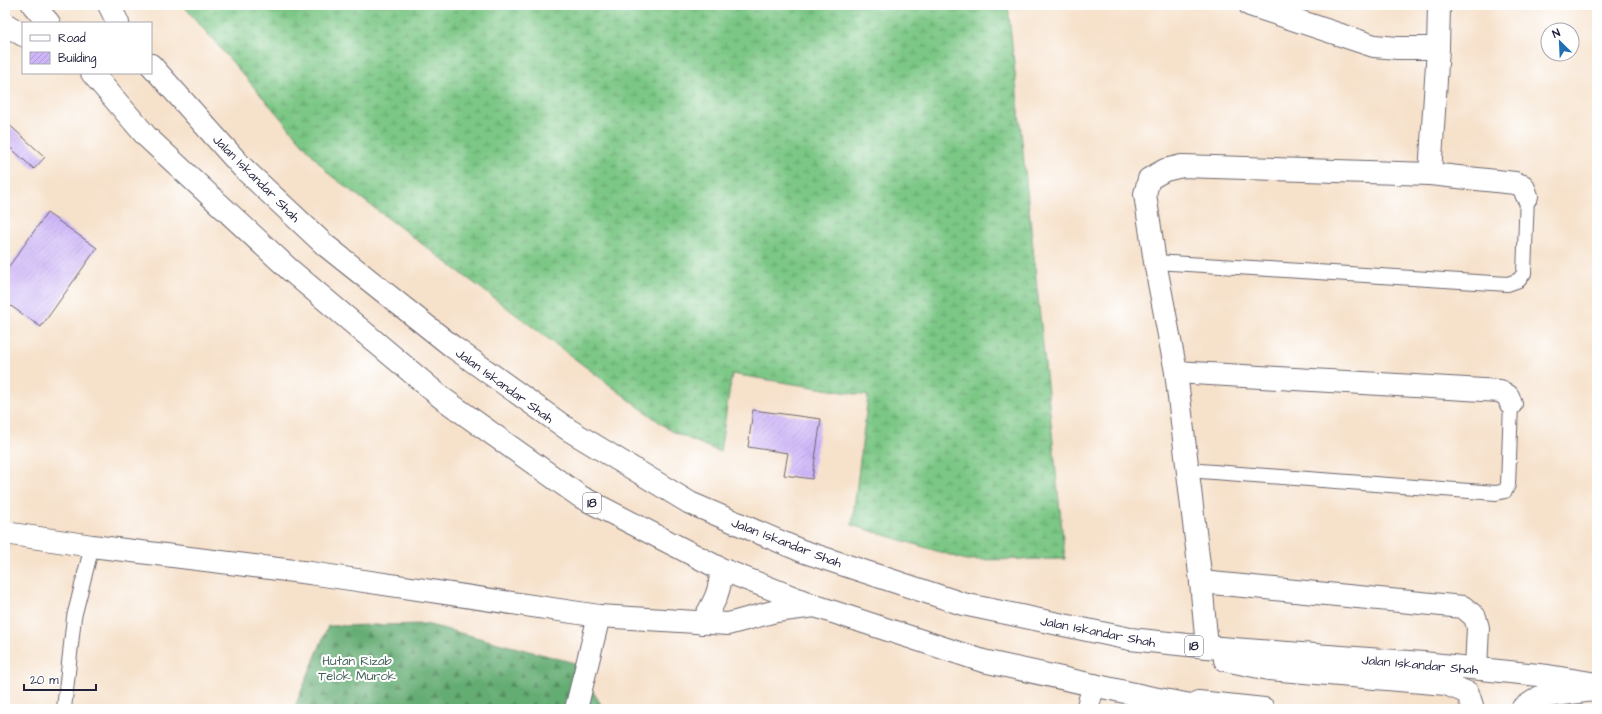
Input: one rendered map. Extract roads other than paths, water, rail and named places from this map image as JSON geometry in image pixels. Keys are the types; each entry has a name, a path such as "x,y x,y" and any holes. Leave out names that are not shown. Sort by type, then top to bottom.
{"main road":[{"path":"33,5 48,22"},
{"path":"97,5 112,22"},
{"path":"109,5 118,22"},
{"path":"1250,5 1374,46 1398,48 1438,48"},
{"path":"1430,174 1438,48 1439,5"},
{"path":"5,24 22,34"},
{"name":"Jalan Iskandar Shah","path":"152,66 242,167 325,245 453,347 562,426 690,503 802,551 963,604 1130,639 1207,647 1476,668 1548,676 1597,684"},
{"name":"18","path":"92,74 147,137 290,270 442,398 581,497 721,569 815,606 984,660 1148,697 1212,709"},
{"path":"1207,647 1201,582 1176,372 1155,262 1145,194 1149,179 1165,170 1182,166 1430,174 1516,183 1523,186 1527,196"},
{"path":"1176,372 1500,391 1508,396 1511,404"},
{"path":"5,533 92,546 310,573 598,616 728,624 776,611 815,606"},
{"path":"702,623 716,600 721,583 721,569"},
{"path":"1201,582 1463,608 1475,617 1478,628 1476,668"},
{"path":"576,709 598,616"},
{"path":"1130,639 1269,669 1446,684 1468,693 1473,709"},
{"path":"1088,709 1094,685"},
{"path":"1522,709 1540,697 1597,690"},
{"path":"1148,697 1264,709"}],"lane":[{"path":"1155,262 1508,284 1519,280 1524,273 1527,196"},
{"path":"1187,470 1496,493 1506,490 1508,485 1511,404"},
{"path":"64,709 74,617 92,546"}],"park label":[{"name":"Hutan Rizab Telok Murok","path":"357,668"}]}
